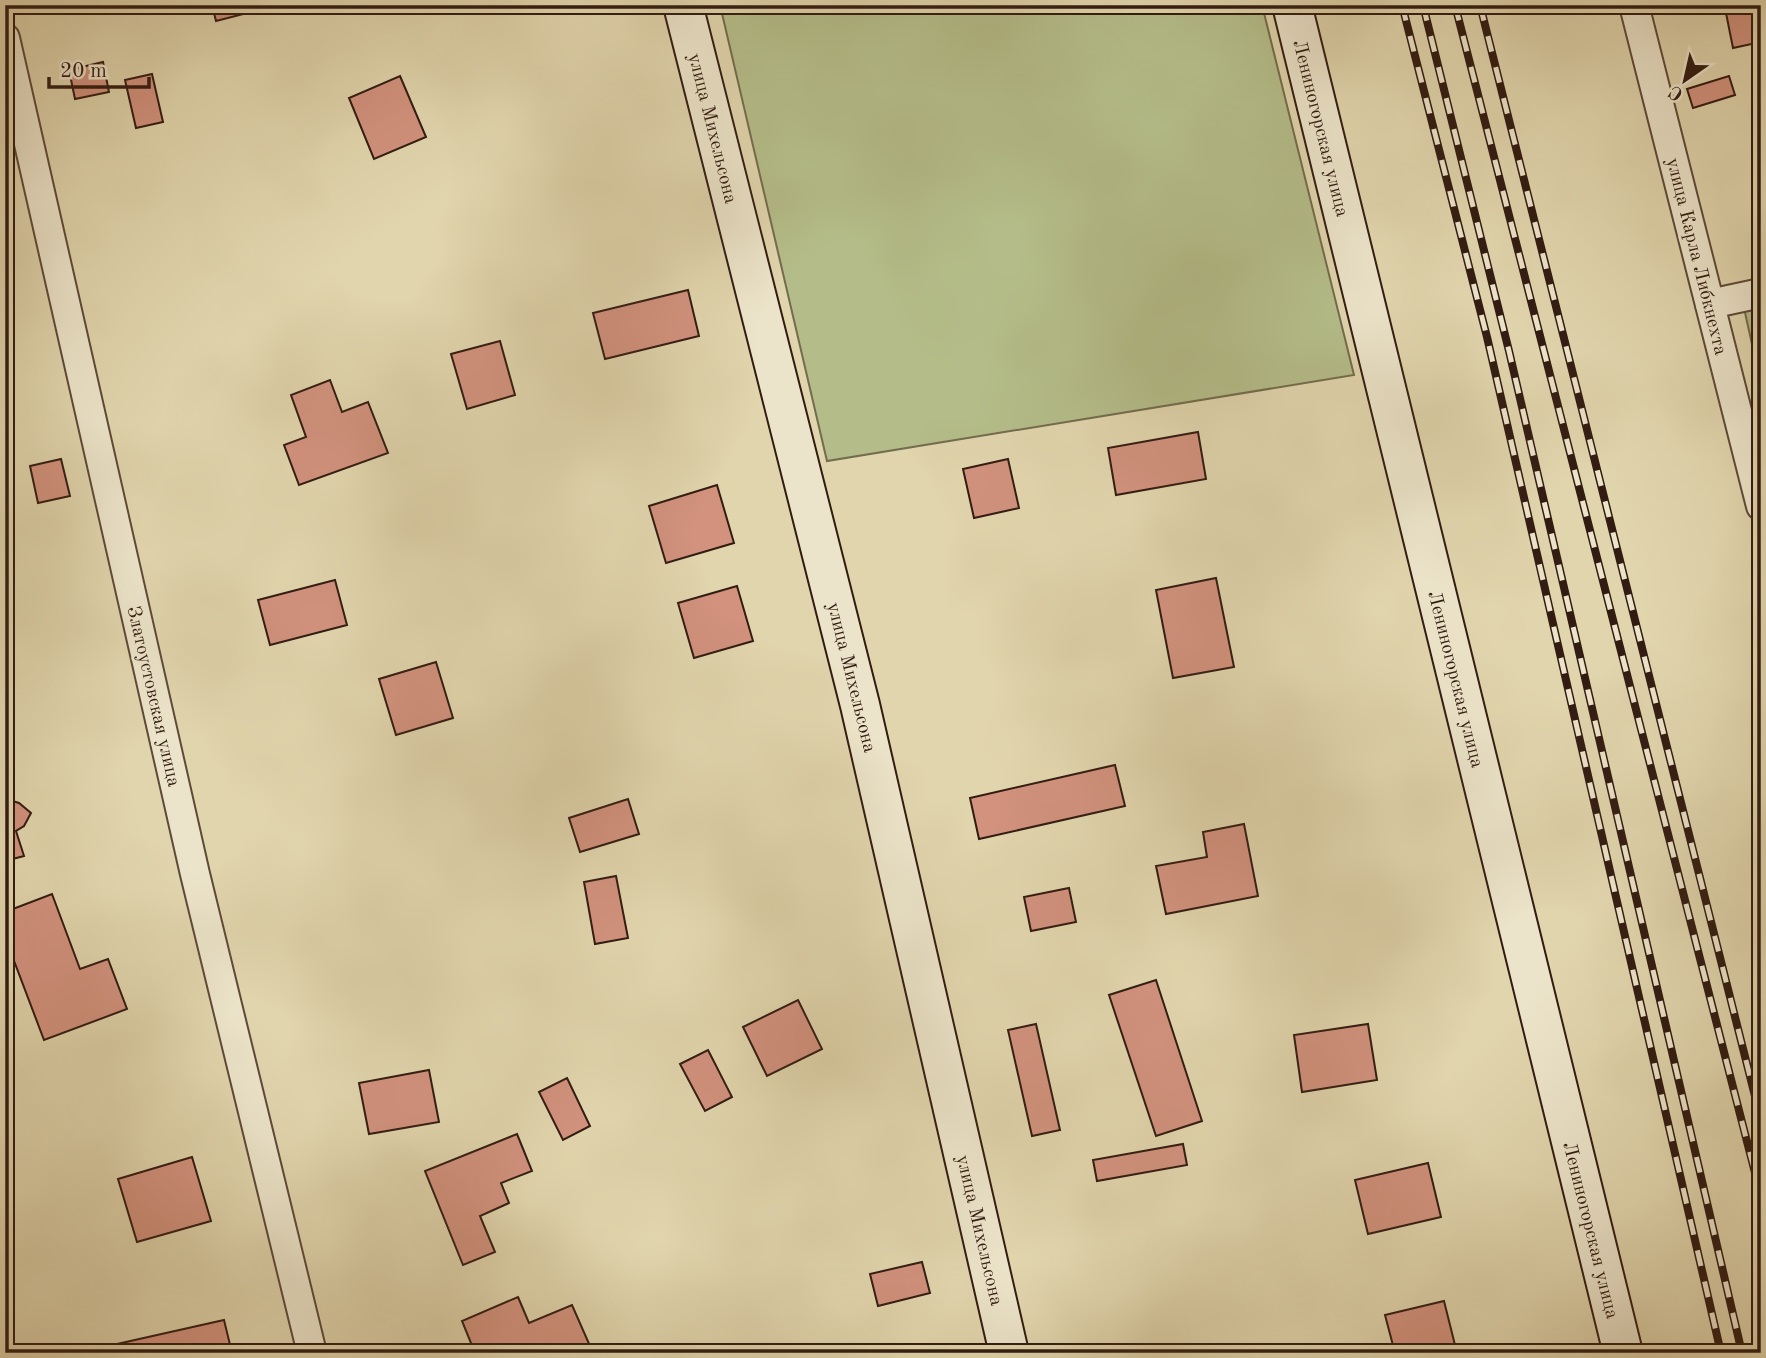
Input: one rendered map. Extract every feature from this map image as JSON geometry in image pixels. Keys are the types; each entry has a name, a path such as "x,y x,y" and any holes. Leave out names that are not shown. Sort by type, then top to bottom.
{"street":[{"name":"улица Михельсона","path":"683,5 860,705 1009,1353"},
{"name":"Лениногорская улица","path":"1292,5 1623,1353"},
{"name":"улица Карла Либкнехта","path":"1634,5 1761,506"},
{"name":"Златоустовская улица","path":"5,38 195,874 312,1353"},
{"path":"1710,304 1761,293"}],"green space":[{"path":"720,5 1262,5 1354,375 827,461"},
{"path":"1761,304 1761,385 1744,308"}],"building":[{"path":"212,5 278,5 216,21"},
{"path":"1761,6 1761,42 1733,48 1726,13"},
{"path":"103,62 109,92 75,99 69,70"},
{"path":"152,74 163,122 136,128 125,80"},
{"path":"400,76 426,137 374,159 349,98"},
{"path":"1729,76 1735,95 1693,108 1687,89"},
{"path":"688,290 699,336 605,359 593,313"},
{"path":"500,341 515,395 467,409 451,354"},
{"path":"330,380 342,412 368,402 388,453 299,485 284,445 306,437 291,395"},
{"path":"1198,432 1206,479 1116,495 1108,448"},
{"path":"61,459 70,496 38,503 30,466"},
{"path":"1008,459 1019,508 974,518 963,469"},
{"path":"717,485 734,543 666,563 649,506"},
{"path":"1216,578 1234,667 1173,678 1156,590"},
{"path":"335,580 347,625 270,645 258,600"},
{"path":"737,586 753,641 694,658 678,603"},
{"path":"436,662 453,718 396,735 379,679"},
{"path":"1115,765 1125,806 979,839 970,798"},
{"path":"5,788 9,800 19,803 31,813 24,826 16,831 24,856 5,861"},
{"path":"628,799 639,834 580,852 569,818"},
{"path":"1244,824 1258,896 1166,914 1156,866 1207,857 1203,832"},
{"path":"616,876 628,938 595,944 584,882"},
{"path":"1069,888 1076,922 1031,931 1024,897"},
{"path":"52,894 80,969 108,959 127,1009 44,1040 5,937 5,912"},
{"path":"1156,980 1202,1121 1156,1136 1109,995"},
{"path":"798,1000 822,1049 767,1076 743,1027"},
{"path":"1036,1024 1060,1130 1032,1136 1008,1030"},
{"path":"1368,1024 1377,1080 1302,1092 1294,1035"},
{"path":"708,1050 732,1097 705,1111 680,1064"},
{"path":"429,1070 439,1122 369,1134 359,1083"},
{"path":"567,1078 590,1126 563,1140 539,1092"},
{"path":"517,1134 532,1171 501,1183 509,1203 480,1216 495,1252 463,1265 425,1171"},
{"path":"1183,1144 1187,1165 1097,1181 1093,1160"},
{"path":"192,1157 211,1221 137,1242 118,1179"},
{"path":"1428,1163 1441,1217 1368,1234 1355,1180"},
{"path":"922,1262 930,1293 878,1306 870,1274"},
{"path":"518,1297 529,1323 572,1305 590,1346 574,1353 475,1353 462,1321"},
{"path":"1444,1301 1457,1353 1395,1353 1385,1315"},
{"path":"224,1320 232,1353 110,1353 108,1346"}],"railway":[{"path":"1402,5 1487,337 1721,1353"},
{"path":"1423,5 1509,351 1742,1353"},
{"path":"1455,5 1761,1196"},
{"path":"1480,5 1761,1120"}]}
